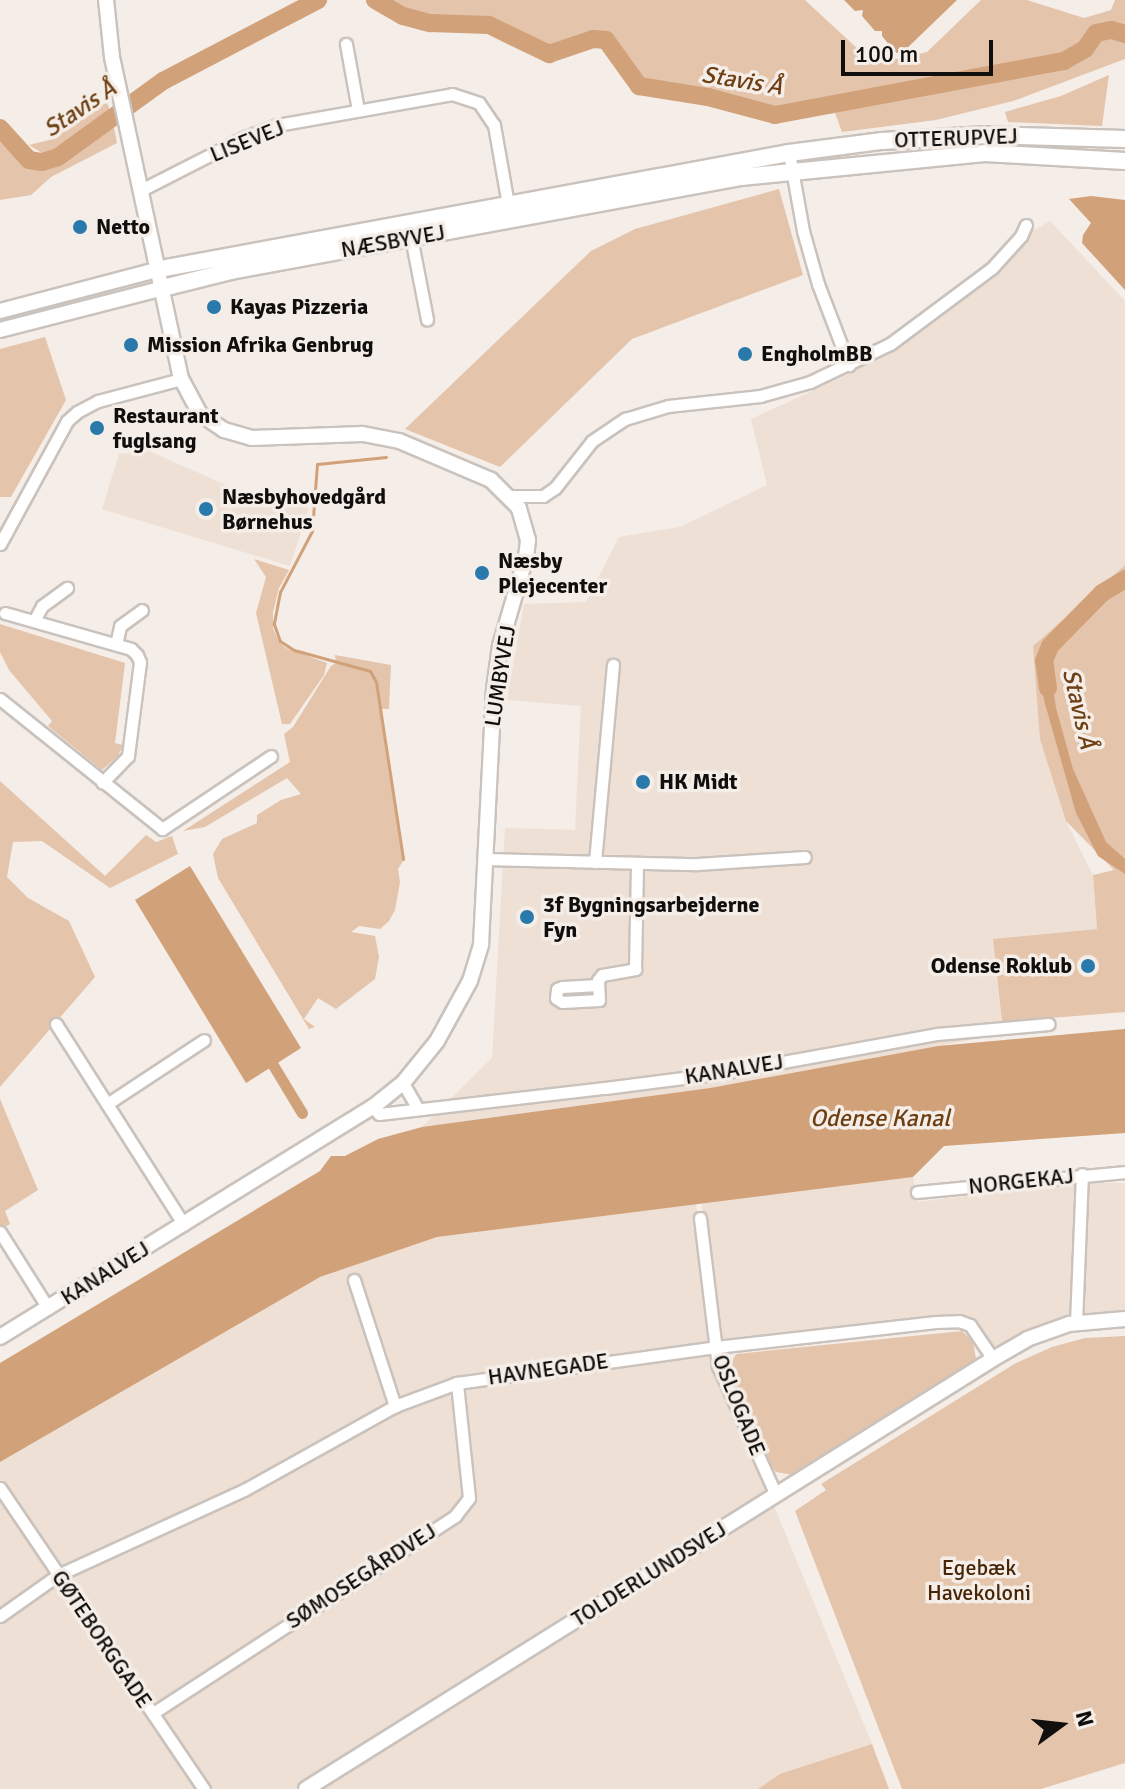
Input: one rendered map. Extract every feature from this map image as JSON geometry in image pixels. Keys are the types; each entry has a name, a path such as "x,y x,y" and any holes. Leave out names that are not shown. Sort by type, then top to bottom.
{"main road":[{"name":"OTTERUPVEJ","path":"789,153 882,141 985,135 1125,139"},
{"path":"1044,155 1089,150 1125,151"},
{"name":"NÆSBYVEJ","path":"160,269 789,153"},
{"name":"OTTERUPVEJ","path":"790,171 985,153 1125,161"},
{"name":"NÆSBYVEJ","path":"163,288 231,271 411,237 790,171"}],"street":[{"path":"106,0 118,85 143,189 181,379 200,414 237,436 362,434 384,437 491,480 510,496 543,496 555,488 592,441 625,419 668,406 760,396 810,382 890,344 992,268 1021,236 1026,225"},
{"path":"346,44 358,110"},
{"name":"LISEVEJ","path":"143,189 243,138 277,125 452,94 479,103 494,125 508,204"},
{"path":"789,153 790,171 818,284 849,365"},
{"path":"411,237 427,319"},
{"path":"163,288 169,276 247,251"},
{"path":"63,314 84,298 154,279 160,269"},
{"name":"NÆSBYVEJ","path":"0,311 160,269"},
{"name":"NÆSBYVEJ","path":"0,330 163,288"},
{"path":"0,544 67,421 98,401 181,379"},
{"name":"LUMBYVEJ","path":"373,1107 403,1083 437,1041 470,981 481,944 494,689 500,646 526,557 528,540 519,508 510,496"},
{"path":"34,621 42,606 67,588"},
{"path":"116,644 120,626 142,610"},
{"path":"5,613 131,649 140,662 128,756 102,783"},
{"path":"595,862 613,665"},
{"path":"0,699 162,829 271,756"},
{"path":"485,859 637,863 771,861 805,857"},
{"path":"598,985 602,975 635,969 637,863"},
{"path":"56,1024 184,1225"},
{"name":"KANALVEJ","path":"0,1337 373,1107 379,1114 722,1073 937,1034 1049,1024"},
{"path":"107,1104 204,1040"},
{"path":"403,1083 418,1109"},
{"name":"NORGEKAJ","path":"917,1192 1125,1172"},
{"path":"1076,1323 1082,1174"},
{"name":"OSLOGADE","path":"700,1218 718,1366 776,1495"},
{"path":"0,1232 48,1308"},
{"path":"354,1280 395,1406"},
{"path":"993,1359 1046,1331 1076,1323 1125,1319"},
{"name":"HAVNEGADE","path":"0,1616 58,1575 244,1490 395,1406 457,1383 716,1347 959,1321 970,1325 993,1359"},
{"name":"TOLDERLUNDSVEJ","path":"306,1789 993,1359"},
{"name":"SØMOSEGÅRDVEJ","path":"153,1713 455,1516 469,1498 457,1383"},
{"name":"GØTEBORGGADE","path":"0,1488 204,1789"}],"shaded area":[{"path":"1050,221 1125,301 1125,565 1033,647 1066,821 1093,875 1097,929 993,939 1003,1034 710,1088 422,1127 492,1058 505,828 575,830 581,706 507,700 524,604 586,602 619,537 680,527 767,485 751,419 847,375 1004,248"},
{"name":"Næsbyhovedgård Børnehus","path":"149,451 228,486 309,508 290,566 102,509 119,454"},
{"path":"913,1177 917,1202 1077,1183 1125,1183 1125,1314 994,1352 978,1326 964,1317 718,1342 702,1204"},
{"path":"696,1204 714,1360 872,1744 781,1774 758,1789 0,1789 0,1462 320,1277 437,1237"}],"green space":[{"path":"375,0 805,0 874,64 927,52 981,0 1027,0 1084,18 1111,10 1115,0 1125,0 1125,59 1013,101 936,120 842,132 831,102 775,115 708,97 651,91 639,86 606,40 593,39 549,54 489,25 430,23 403,16"},
{"path":"1109,75 1102,126 1008,122 1005,112 1061,96"},
{"path":"107,102 110,112 60,151 45,155 29,145 53,139"},
{"path":"113,123 117,143 51,177 31,195 0,200 0,142 31,167 44,168"},
{"path":"779,189 803,275 632,339 500,467 405,429 591,251 635,229"},
{"path":"45,337 66,400 11,497 0,497 0,349"},
{"path":"254,559 289,570 279,588 273,612 273,628 279,642 286,648 327,663 324,675 290,724 282,724 256,613 266,577"},
{"path":"1125,565 1125,1012 1002,1022 993,939 1097,929 1093,875 1114,870 1066,821 1040,739 1033,646"},
{"path":"0,624 125,663 115,743 123,745 118,756 102,770 48,726 52,721 9,670 0,652"},
{"path":"335,655 391,665 389,709 380,709 403,861 398,869 400,882 395,910 389,921 380,929 359,926 351,932 375,936 379,957 375,979 336,1009 318,998 304,1019 315,1027 309,1029 218,878 213,854 222,839 257,823 257,815 281,800 301,794 287,778 205,827 183,831 290,762 284,734 293,727 331,666 336,663"},
{"path":"0,781 105,876 146,835 156,842 172,836 178,854 110,888 42,841 13,842 7,877 28,898 69,921 95,977 0,1087"},
{"path":"0,1099 38,1190 5,1211 10,1224 0,1230"},
{"path":"962,1331 973,1342 976,1359 971,1366 793,1475 776,1472 767,1461 729,1367 736,1354"},
{"name":"Egebæk Havekoloni","path":"1125,1336 1125,1763 1041,1789 902,1789 795,1511 826,1490 821,1484 1016,1363 1052,1347 1085,1338"},
{"path":"872,1744 889,1789 758,1789 780,1774"}],"water":[{"path":"844,0 957,0 903,52 896,53 882,36 882,31 875,31 862,16 863,10 855,11"},
{"path":"1091,196 1125,200 1125,290 1082,243 1091,223 1069,199"},
{"path":"1039,664 1050,667 1056,708 1073,769 1106,842 1125,859 1125,874 1098,856 1076,813 1044,700"},
{"path":"190,866 301,1048 246,1083 135,900"},
{"name":"Odense Kanal","path":"1125,1029 1125,1133 944,1146 913,1177 437,1237 320,1277 0,1462 0,1363 320,1171 331,1156 345,1156 378,1139 422,1127 710,1088 938,1046"}],"waterway":[{"name":"Stavis Å","path":"0,128 29,160 42,162 58,157 163,81 318,0"},
{"name":"Stavis Å","path":"375,0 403,16 430,23 489,25 549,54 593,39 606,40 639,86 708,97 775,115 1064,61 1085,49 1096,33 1112,30 1125,34"},
{"path":"386,457 317,464 312,531 280,592 274,624 280,641 294,650 370,671 376,682 403,859"},
{"name":"Stavis Å","path":"1048,688 1044,661 1050,646 1102,593 1125,579"},
{"path":"273,1065 302,1113"}],"place":[{"name":"Netto","path":"80,227"},
{"name":"Kayas Pizzeria","path":"214,307"},
{"name":"Mission Afrika Genbrug","path":"131,345"},
{"name":"EngholmBB","path":"745,354"},
{"name":"Restaurant fuglsang","path":"97,428"},
{"name":"Næsbyhovedgård Børnehus","path":"206,509"},
{"name":"Næsby Plejecenter","path":"482,573"},
{"name":"HK Midt","path":"643,782"},
{"name":"3f Bygningsarbejderne Fyn","path":"527,917"},
{"name":"Odense Roklub","path":"1088,966"}]}
